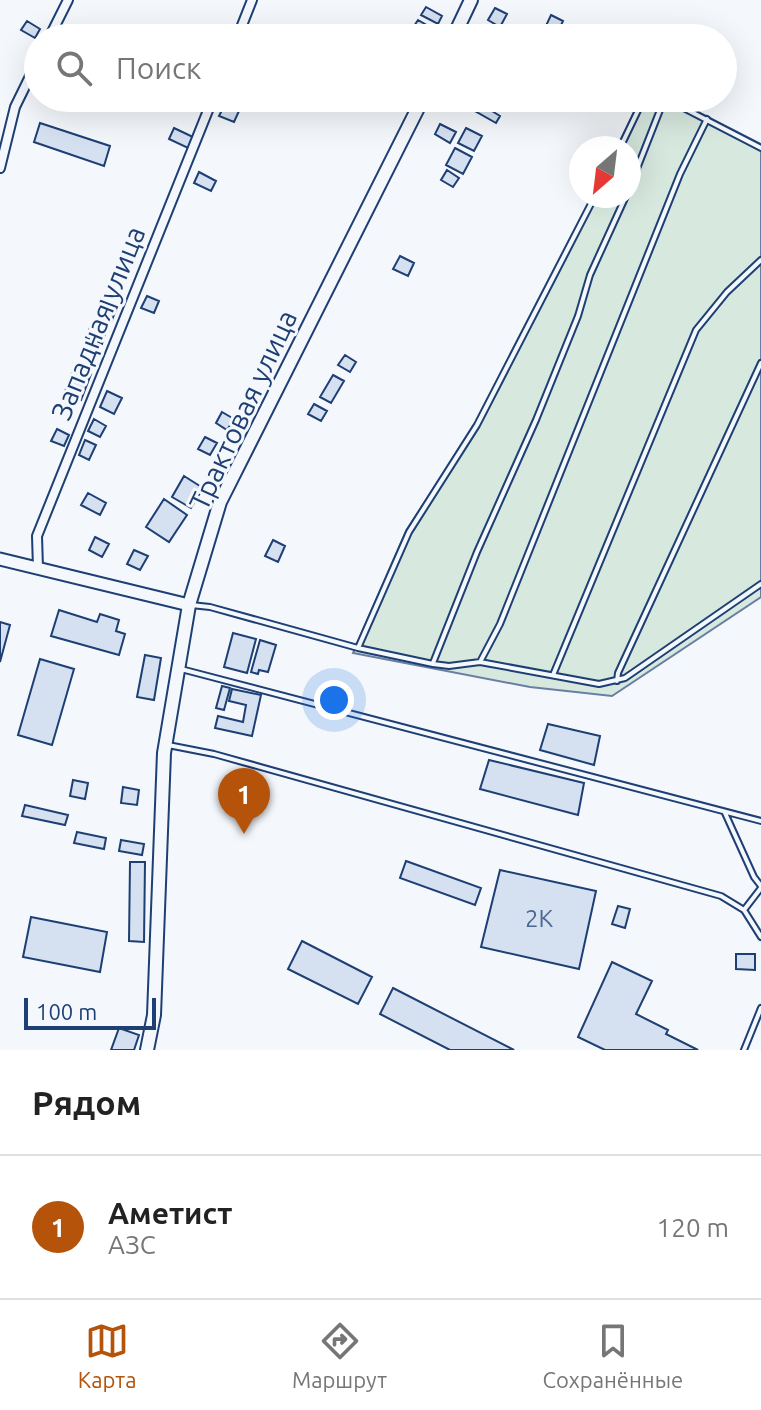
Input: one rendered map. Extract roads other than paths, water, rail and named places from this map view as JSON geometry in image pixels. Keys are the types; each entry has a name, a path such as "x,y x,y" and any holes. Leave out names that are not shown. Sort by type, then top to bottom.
{"main road":[{"path":"460,24 471,0"},
{"name":"Трактовая улица","path":"147,1050 154,1015 166,744 189,605 220,502 416,112"}],"street":[{"path":"56,24 68,0"},
{"path":"243,24 252,0"},
{"path":"0,168 15,107 24,89"},
{"name":"Западная улица","path":"38,568 37,536 207,112"},
{"path":"0,559 189,605"}],"lane":[{"path":"626,136 637,112"},
{"path":"641,158 659,112"},
{"path":"693,112 761,148"},
{"path":"480,662 500,624 680,174 707,119"},
{"path":"358,648 409,532 477,425 589,208"},
{"path":"433,664 477,552 578,316 590,275 621,208"},
{"path":"553,675 696,330 727,292 761,260"},
{"path":"617,681 761,363"},
{"path":"189,605 210,607 358,648 433,664 449,666 480,662 599,684 617,681 645,666 761,584"},
{"path":"178,669 761,821"},
{"path":"166,744 214,754 721,896 744,910 761,937"},
{"path":"725,812 761,887 744,910"},
{"path":"744,1050 761,1008"}],"place":[{"name":"Аметист","path":"244,834"}]}
